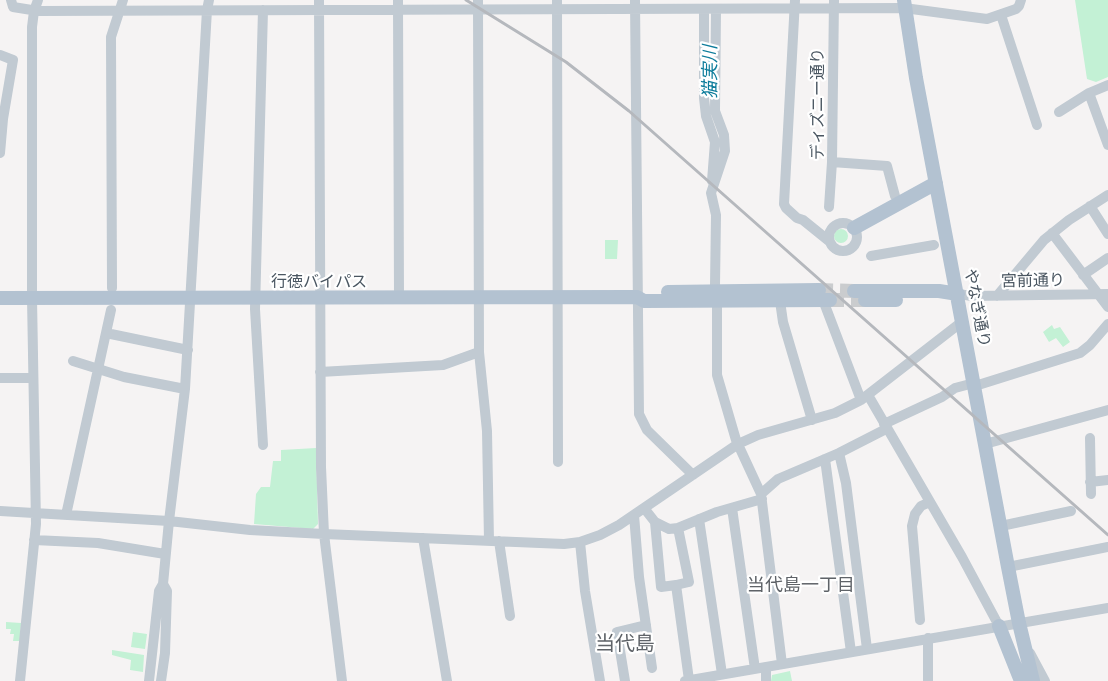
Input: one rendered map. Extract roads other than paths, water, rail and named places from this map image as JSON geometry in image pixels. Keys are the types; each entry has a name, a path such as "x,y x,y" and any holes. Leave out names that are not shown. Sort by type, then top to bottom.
{"main road":[{"name":"やなぎ通り","path":"904,4 1022,642"},
{"path":"854,228 936,183"},
{"path":"854,291 939,291 958,294"},
{"name":"行徳バイパス","path":"637,297 644,292 824,297"},
{"path":"865,300 940,300 958,294"},
{"name":"行徳バイパス","path":"0,298 637,297 644,301 780,301 824,297"},
{"path":"999,626 1019,678"},
{"path":"1019,678 1022,642"},
{"path":"1022,642 1033,681"}],"street":[{"path":"11,0 13,7 36,5 119,11 208,5 263,10 319,5 635,4 713,9 795,4 904,4 987,19 1016,9 1021,0"},
{"path":"112,288 111,38 123,0"},
{"path":"556,4 558,462"},
{"path":"635,4 639,414 647,430 693,475"},
{"path":"795,4 784,204 797,218 804,219 840,251 847,251 855,242 854,228 846,223 834,226 830,230 829,241"},
{"name":"ディズニー通り","path":"830,207 833,4"},
{"path":"20,681 36,524 32,298 32,27 36,5"},
{"path":"149,681 159,591 163,584 168,521 185,389 208,5"},
{"path":"319,5 320,372 324,534 342,681"},
{"path":"398,5 399,298"},
{"path":"478,5 479,352 494,541 510,616"},
{"path":"713,9 704,98 706,116 715,141 711,193 716,215 716,286"},
{"path":"263,10 255,298 263,445"},
{"path":"1001,15 1037,125"},
{"path":"0,55 14,60 3,118 0,153"},
{"path":"1059,112 1089,93 1108,85"},
{"path":"1089,93 1108,145"},
{"path":"832,162 887,166 895,196"},
{"path":"997,296 1034,250 1052,233 1108,195"},
{"path":"1090,206 1108,234"},
{"path":"1052,233 1083,275 1103,295 1108,307"},
{"path":"871,256 934,245"},
{"path":"1083,275 1108,258"},
{"name":"宮前通り","path":"958,294 1103,295"},
{"path":"824,297 864,398 885,426 999,626"},
{"path":"780,301 783,322 812,420"},
{"path":"717,308 717,375 738,444 761,496 782,664"},
{"path":"66,515 111,310"},
{"path":"0,511 168,521 250,530 324,534 564,544 580,542 600,536 634,515 738,444 758,435 835,413 864,398 963,321"},
{"path":"644,508 655,522 669,529 678,528 732,508 761,496 778,479 839,453 955,388 1080,353 1108,324"},
{"path":"106,333 188,350"},
{"path":"320,372 442,364 479,352"},
{"path":"73,361 124,377 185,389"},
{"path":"0,378 33,378"},
{"path":"985,444 1108,410"},
{"path":"1090,438 1091,488 1108,480"},
{"path":"839,453 846,483 867,649"},
{"path":"825,459 851,652"},
{"path":"920,620 912,526 915,514 921,506 930,502"},
{"path":"732,508 761,668 766,681"},
{"path":"1000,526 1071,511"},
{"path":"634,515 639,577 652,668"},
{"path":"699,519 723,674"},
{"path":"655,522 661,587 689,582 678,528"},
{"path":"423,538 447,681"},
{"path":"34,540 98,543 165,554"},
{"path":"580,542 585,591 600,681"},
{"path":"1008,567 1108,547"},
{"path":"162,681 167,591 163,584"},
{"path":"676,585 687,681 1108,608"},
{"path":"625,681 617,632 646,625"},
{"path":"928,638 928,681"},
{"path":"1022,642 1045,681"}],"waterway":[{"name":"猫実川","path":"709,94 710,58"}],"tunnel":[{"path":"819,290 854,291"},
{"path":"830,300 865,300"}],"railway":[{"path":"466,0 566,62 629,111 1108,535"}],"district":[{"name":"当代島一丁目","path":"801,586"},
{"name":"当代島","path":"625,644"}]}
